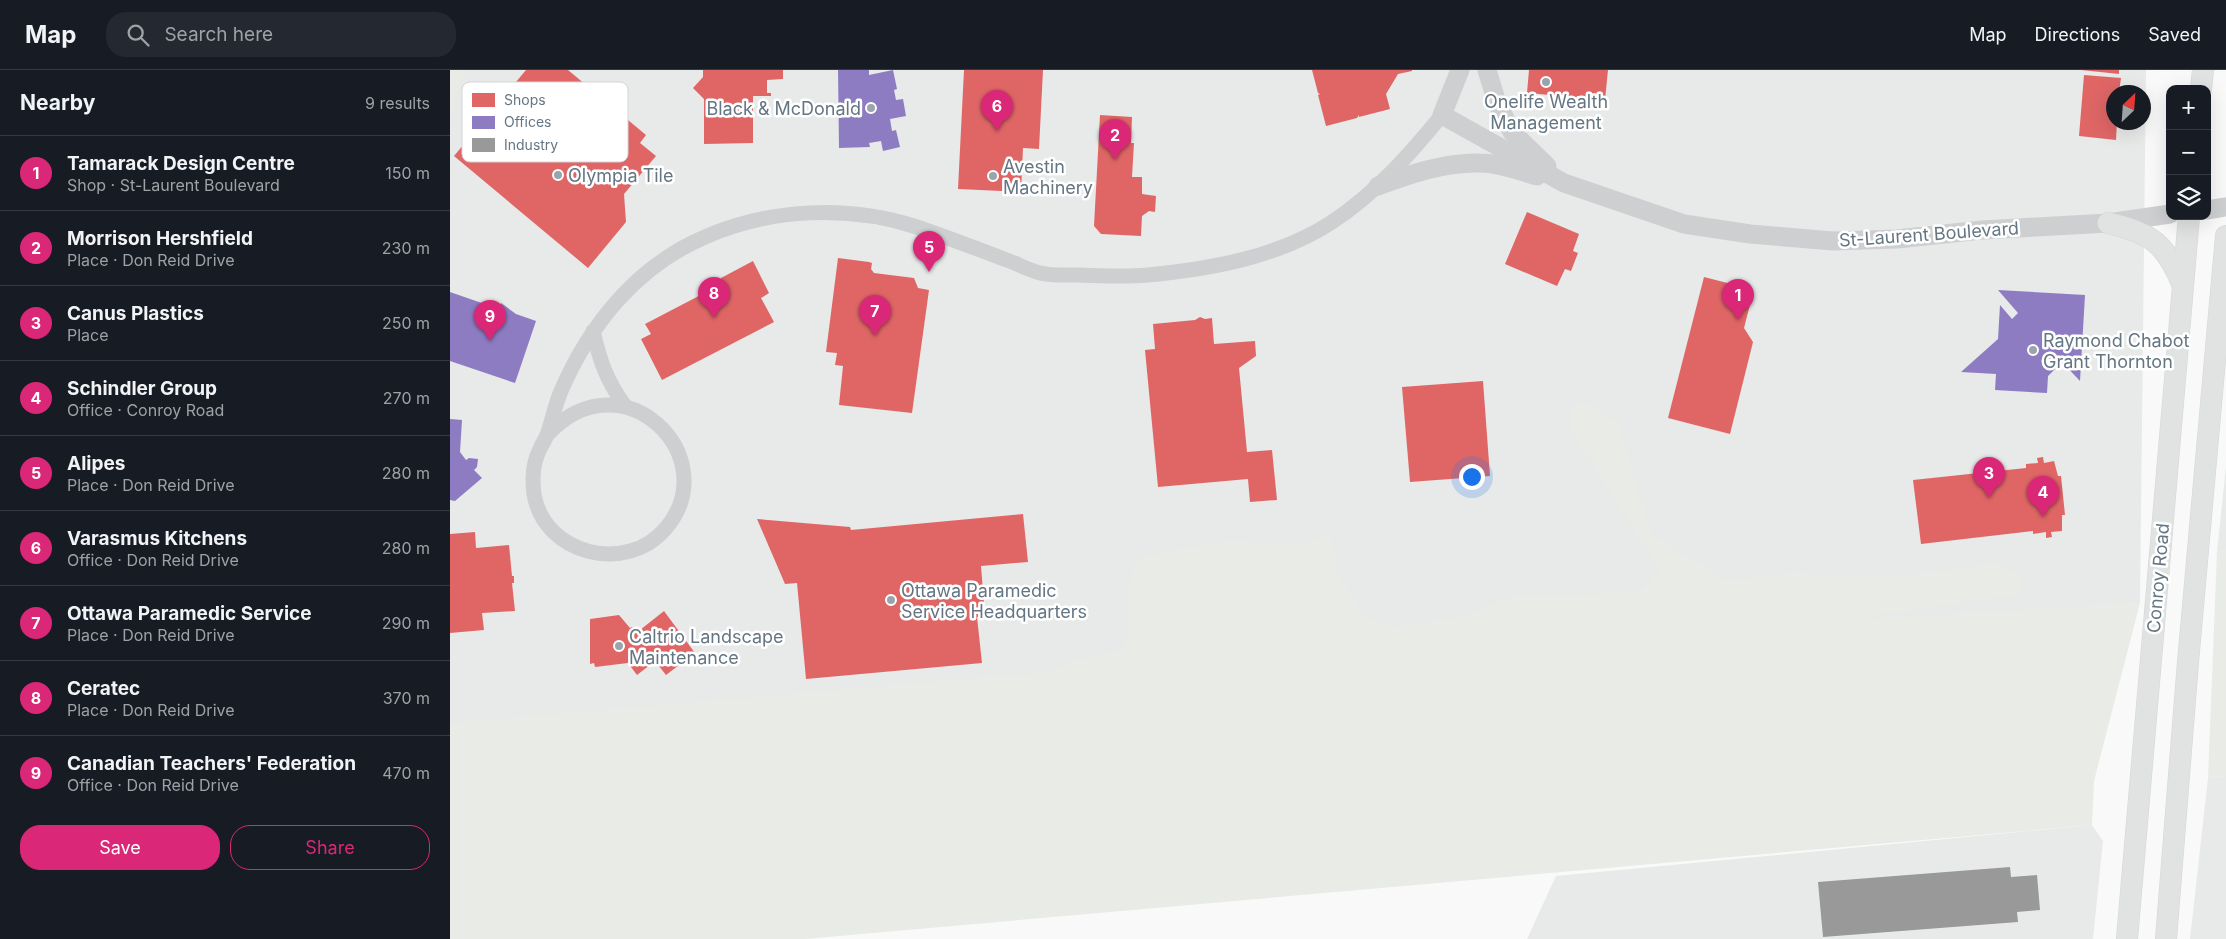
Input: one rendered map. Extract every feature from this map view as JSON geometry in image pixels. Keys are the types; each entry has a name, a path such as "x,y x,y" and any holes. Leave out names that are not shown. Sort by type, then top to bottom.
{"main road":[{"path":"2201,85 2203,70"},
{"name":"Conroy Road","path":"2127,939 2189,220"},
{"path":"2108,222 2130,228 2153,240 2163,248 2175,267 2184,287"},
{"name":"Conroy Road","path":"2166,939 2188,662 2226,236"}],"street":[{"path":"548,434 549,424 560,394 576,359 610,308 628,288 675,252 707,236 748,222 806,212 877,217 914,226 1041,273 1128,276 1165,273 1248,258 1297,241 1329,224 1378,186 1442,115 1460,70"},
{"path":"1487,70 1497,103 1512,132 1564,183"},
{"name":"St-Laurent Boulevard","path":"1442,115 1564,183 1684,224 1750,234 1833,242 1897,239 1982,230 2108,222 2166,215"},
{"path":"1378,186 1420,171 1460,164 1482,163 1564,183"},
{"path":"2211,209 2226,207"},
{"path":"593,331 600,364 612,388 626,406"},
{"path":"602,404 626,406 642,413 657,423 673,442 682,465 683,489 676,512 666,529 651,542 634,551 614,555 594,554 574,548 558,536 543,519 534,498 532,476 537,454 548,434 558,423 578,410 602,404"}],"shaded area":[{"path":"450,70 2146,70 2146,85 2106,85 2106,130 2145,130 2140,603 601,716 450,730"},
{"path":"450,70 466,70 450,114"},
{"path":"1586,404 1621,424 1622,438 1652,536 1726,580 1795,573 1863,577 1940,572 1990,564 2005,566 2023,577 2019,594 1853,619 2140,603 2094,781 2092,825 805,939 450,939 450,723 1046,672 1080,659 1124,650 1129,630 1126,596 1136,563 1142,556 1230,541 1302,545 1328,534 1335,552 1335,569 1364,617 1395,627 1467,616 1511,597 1638,592 1645,588 1660,570 1572,431 1572,410 1578,405"},
{"path":"2226,466 2226,551 2217,552"},
{"path":"2226,551 2226,776 2208,778 2217,552"},
{"path":"2226,776 2226,939 2190,939 2208,778"},
{"path":"2092,825 2103,841 2093,939 1527,939 1556,876"}],"building: Shops":[{"path":"526,70 568,70 582,82 516,82"},
{"path":"703,70 783,70 783,79 767,80 767,93 771,93 771,96 753,96 753,143 704,144 704,99 693,88 703,77"},
{"path":"964,70 1043,70 1039,149 1023,148 1021,192 958,189"},
{"path":"1312,70 1412,71 1398,74 1386,94 1390,109 1359,117 1359,115 1357,118 1326,126 1318,95 1320,94 1318,93"},
{"path":"1529,70 1608,70 1605,100 1580,98 1580,96 1576,98 1553,95 1554,93 1550,93 1550,95 1527,93"},
{"path":"2081,70 2119,70 2119,74"},
{"path":"2084,75 2121,78 2120,85 2106,85 2106,130 2117,130 2116,140 2079,136"},
{"path":"1100,115 1132,117 1131,143 1134,143 1132,177 1142,177 1142,194 1156,196 1155,212 1149,211 1142,216 1141,236 1101,234 1094,226"},
{"path":"628,120 646,135 640,143 656,156 624,194 626,222 588,268 454,156 462,146 462,162 628,162"},
{"path":"1527,212 1579,234 1573,251 1578,253 1571,271 1565,269 1557,286 1505,264"},
{"path":"838,258 872,263 871,269 874,273 914,278 918,288 929,290 912,413 839,405 843,366 835,365 837,353 826,352"},
{"path":"753,261 769,293 761,298 774,322 662,380 641,339 651,334 645,324 716,287 718,291 725,287 721,278"},
{"path":"1704,277 1747,288 1752,297 1744,328 1753,342 1730,434 1668,418"},
{"path":"1200,317 1205,319 1212,318 1214,344 1255,341 1256,356 1239,368 1247,452 1272,450 1277,500 1250,502 1248,479 1158,487 1145,350 1155,349 1153,324 1195,320"},
{"path":"1483,381 1490,476 1410,482 1402,387"},
{"path":"2043,457 2044,463 2054,461 2058,476 2061,476 2065,515 2062,515 2062,531 2051,532 2052,537 2046,538 2046,532 2033,534 2033,531 1921,544 1913,480 2026,468 2026,464 2038,463 2037,458"},
{"name":"Ottawa Paramedic Service Headquarters","path":"1023,514 1028,562 981,566 985,616 977,617 982,663 806,679 797,583 785,584 757,519 850,527 851,530"},
{"path":"475,532 476,548 509,545 512,576 514,576 514,583 512,583 515,611 482,613 484,630 450,633 450,534"},
{"path":"664,611 695,653 666,675 655,661 637,675 628,663 595,667 594,663 590,664 590,619 619,615 630,628 640,630"}],"building: Offices":[{"name":"Black & McDonald","path":"838,70 869,70 869,75 893,70 897,89 894,90 896,100 903,99 906,116 890,119 892,131 896,130 900,147 883,151 881,141 869,143 870,147 839,148"},
{"name":"Raymond Chabot Grant Thornton","path":"1998,290 2085,295 2080,381 2062,362 2048,376 2047,393 1995,390 1996,374 1961,372 1998,339 2000,305 2012,319 2018,313"},
{"path":"450,292 499,309 501,303 516,314 536,321 515,383 450,361"},
{"path":"450,419 462,420 460,452 466,460 469,458 478,459 477,467 474,470 482,478 455,501 450,500"}],"building: Industry":[{"path":"2010,867 2011,877 2037,875 2040,910 2017,912 2018,922 1823,937 1818,882"}],"place":[{"name":"Onelife Wealth Management","path":"1546,82"},
{"name":"Black & McDonald","path":"871,108"},
{"name":"Varasmus Kitchens","path":"997,131"},
{"name":"Morrison Hershfield","path":"1115,160"},
{"name":"Olympia Tile","path":"558,175"},
{"name":"Avestin Machinery","path":"993,176"},
{"name":"Alipes","path":"929,272"},
{"name":"Ceratec","path":"714,318"},
{"name":"Tamarack Design Centre","path":"1738,320"},
{"name":"Ottawa Paramedic Service","path":"875,336"},
{"name":"Canadian Teachers' Federation","path":"490,341"},
{"name":"Raymond Chabot Grant Thornton","path":"2033,350"},
{"name":"Canus Plastics","path":"1989,498"},
{"name":"Schindler Group","path":"2043,517"},
{"name":"Ottawa Paramedic Service Headquarters","path":"891,600"},
{"name":"Caltrio Landscape Maintenance","path":"619,646"}]}
